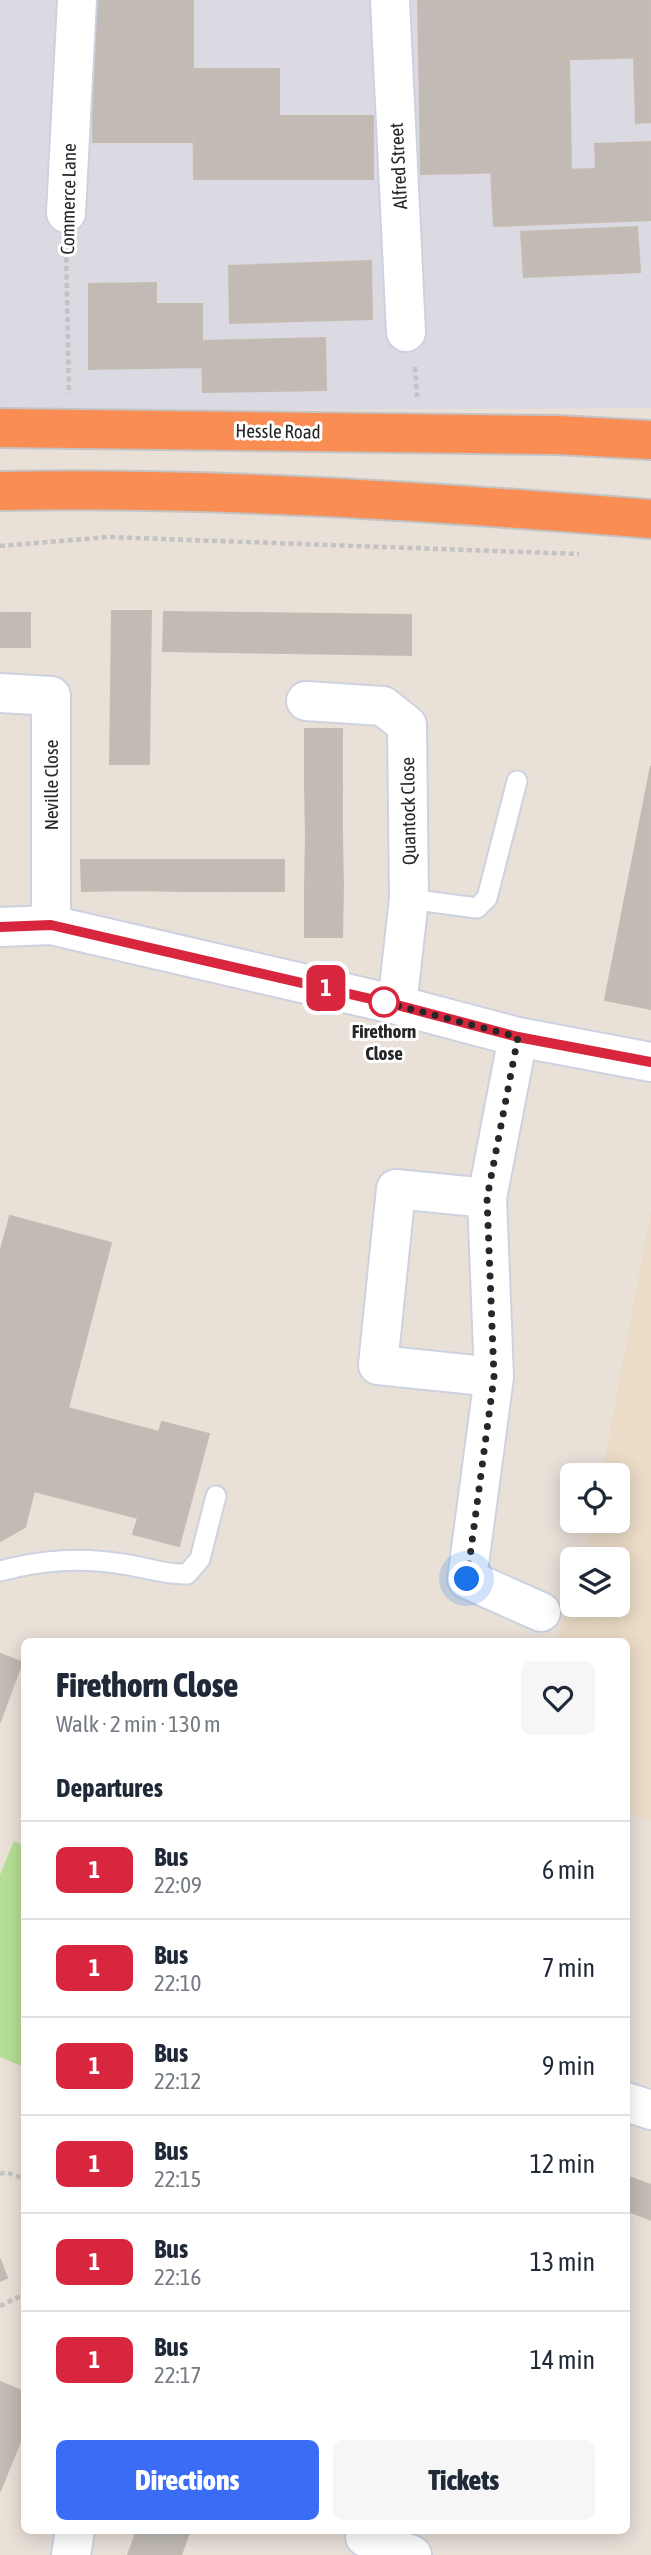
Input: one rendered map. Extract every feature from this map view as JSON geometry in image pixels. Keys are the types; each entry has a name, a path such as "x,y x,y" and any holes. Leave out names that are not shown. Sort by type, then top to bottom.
{"highway":[{"name":"Hessle Road","path":"0,428 557,435"},
{"path":"557,435 651,431"},
{"path":"557,435 651,440"},
{"path":"0,491 104,489 524,509 651,519"},
{"path":"524,509 651,511"}],"street":[{"name":"Commerce Lane","path":"66,214 77,0"},
{"name":"Alfred Street","path":"390,0 406,332"},
{"name":"Neville Close","path":"0,693 51,696 51,925"},
{"name":"Quantock Close","path":"306,701 383,706 407,725 409,899 397,1005"},
{"path":"0,926 51,925 397,1005 518,1037 651,1062"},
{"path":"518,1037 487,1198 494,1377 467,1579 541,1612"},
{"path":"487,1198 396,1189 378,1365 494,1377"},
{"path":"630,2103 651,2110"},
{"path":"71,2555 74,2534"},
{"path":"365,2537 412,2555"}],"lane":[{"path":"409,899 477,908 487,898 517,781"},
{"path":"0,1572 38,1561 70,1559 138,1566 168,1575 187,1574 200,1559 215,1496"}],"path":[{"name":"Commerce Lane","path":"66,214 69,398"},
{"path":"0,546 108,537 550,553"},
{"path":"0,2174 6,2172 21,2178"},
{"path":"0,2306 21,2296"}],"shaded area":[{"path":"0,0 651,0 651,408 0,412"},
{"path":"651,1211 651,1821 630,1813 630,1638 557,1638 564,1617 630,1617 630,1547 586,1547 591,1533 630,1533 630,1463 604,1463"}],"green space":[{"path":"14,1841 21,1844 21,2066 0,2057 0,1875"}],"building":[{"path":"93,0 193,0 193,142 93,142"},
{"path":"418,0 651,0 651,57 580,59 579,11 472,13 475,173 421,174"},
{"path":"579,11 580,59 473,60 472,13"},
{"path":"651,57 651,122 636,123 634,58"},
{"path":"569,58 570,112 474,114 473,60"},
{"path":"193,69 279,69 279,116 373,116 373,179 194,179"},
{"path":"570,112 571,169 475,173 474,114"},
{"path":"651,142 651,220 494,226 491,172 596,169 595,144"},
{"path":"637,227 640,272 524,277 521,232"},
{"path":"371,261 372,319 230,323 229,266"},
{"path":"156,283 156,304 202,304 202,367 89,369 89,284"},
{"path":"325,338 326,390 203,392 202,341"},
{"path":"112,611 151,611 149,764 110,764"},
{"path":"164,612 411,615 411,655 163,651"},
{"path":"0,613 30,613 30,647 0,647"},
{"path":"305,729 342,729 342,786 305,786"},
{"path":"651,766 651,1009 605,1000"},
{"path":"305,786 342,786 342,836 306,836"},
{"path":"306,836 342,836 343,887 305,887"},
{"path":"81,860 133,860 133,890 82,891"},
{"path":"133,860 181,860 181,891 133,890"},
{"path":"181,860 227,860 227,891 181,891"},
{"path":"227,860 284,860 284,891 227,891"},
{"path":"305,887 343,887 342,937 305,937"},
{"path":"10,1216 111,1243 68,1408 159,1432 162,1422 209,1434 179,1546 133,1534 138,1518 34,1491 25,1527 0,1541 0,1253"},
{"path":"0,1654 21,1662 21,1665 0,1722"},
{"path":"630,2177 651,2185 651,2220 630,2212"},
{"path":"0,2259 7,2278 0,2281"},
{"path":"0,2382 21,2391 21,2439 0,2491"},
{"path":"136,2534 189,2534 181,2555 128,2555"}],"bus line":[{"name":"1","path":"0,927 51,925 397,1005 518,1037 651,1062"}],"place":[{"name":"Firethorn Close","path":"384,1002"}],"route":[{"path":"384,1002 373,999 518,1037 487,1198 494,1377 467,1579"}]}
